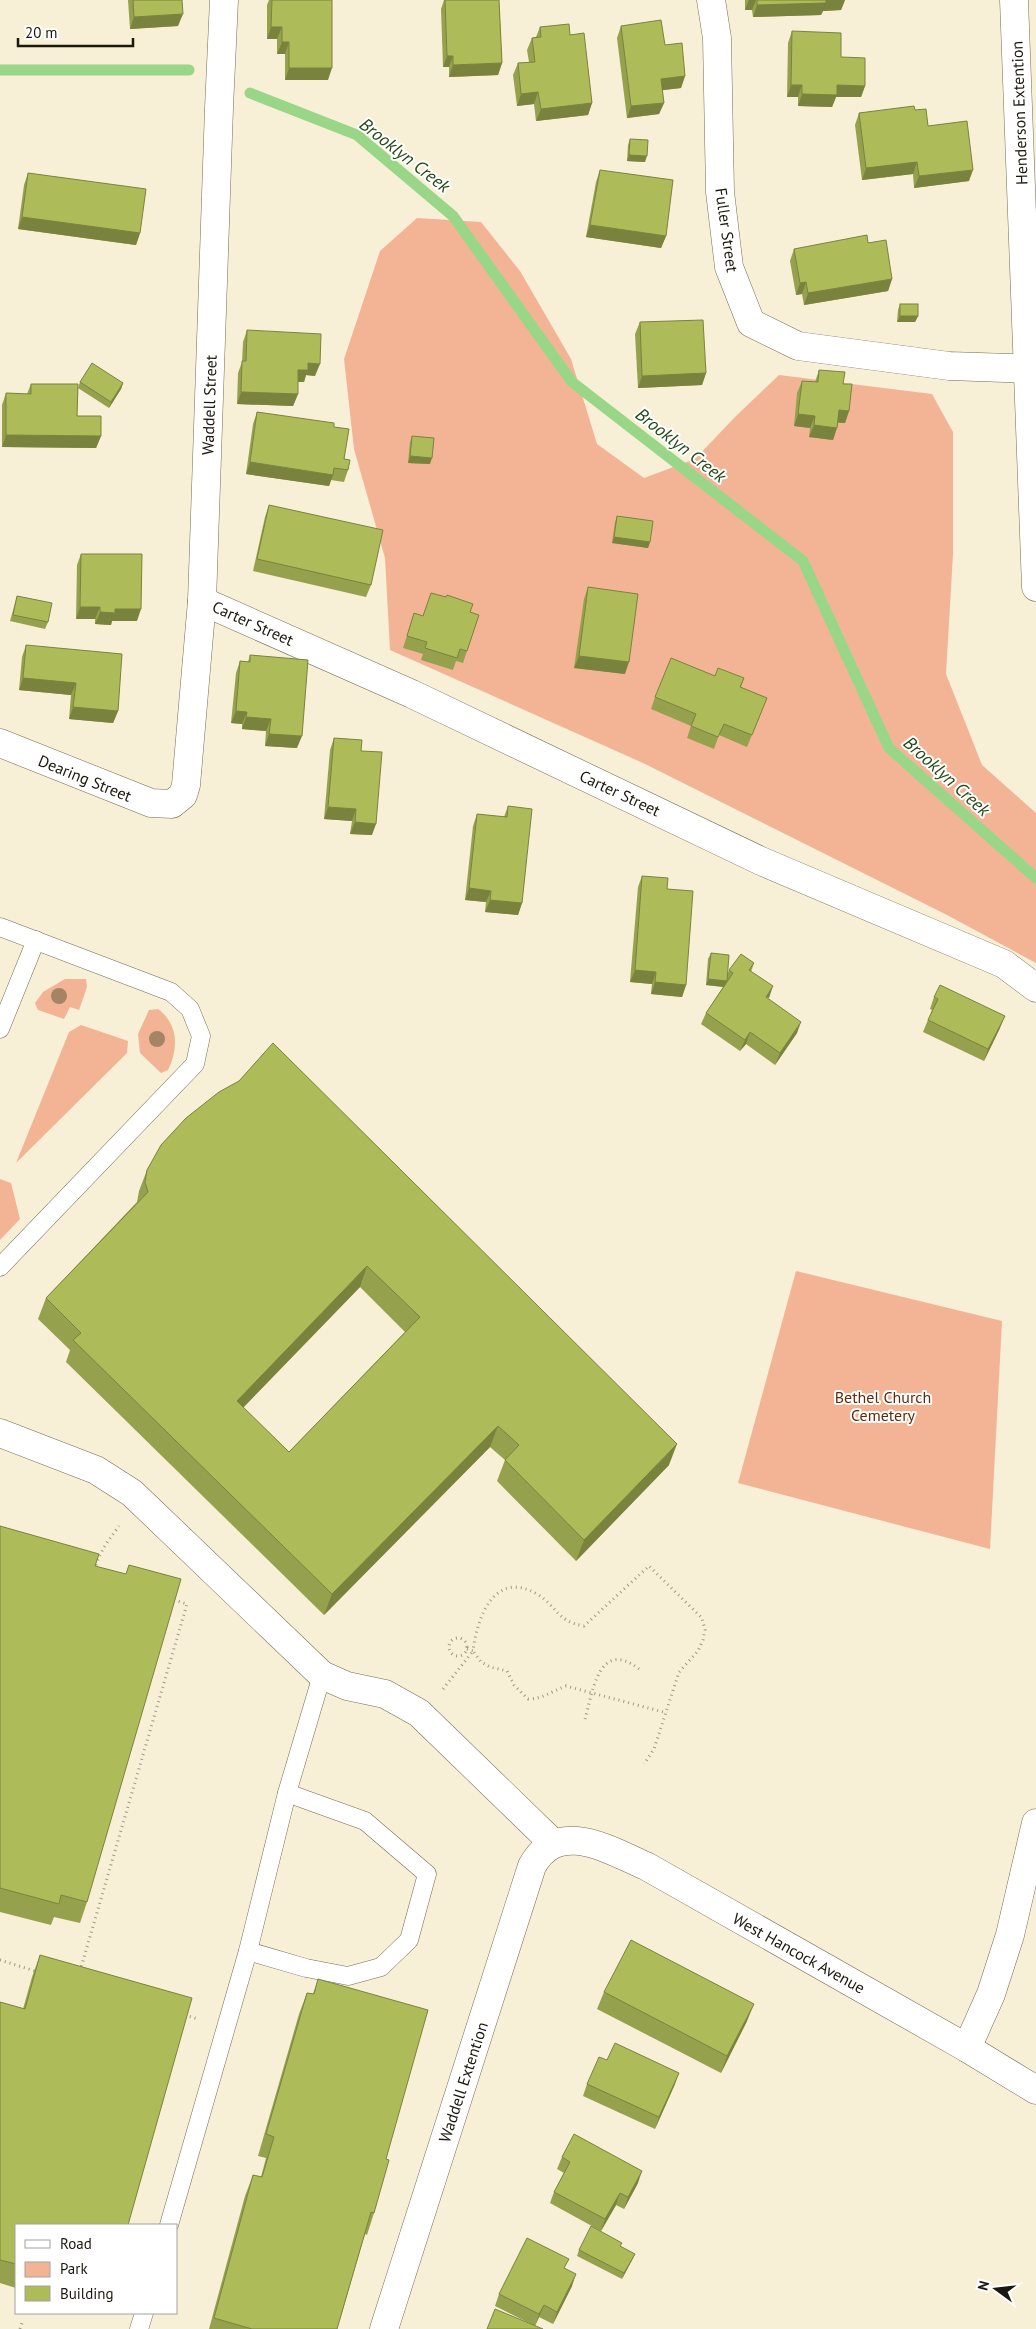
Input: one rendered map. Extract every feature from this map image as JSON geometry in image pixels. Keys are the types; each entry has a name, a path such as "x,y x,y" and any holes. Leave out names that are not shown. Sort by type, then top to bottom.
{"street":[{"name":"Waddell Street","path":"172,804 183,795 188,776 202,601 218,118 224,0"},
{"name":"Fuller Street","path":"711,0 717,38 720,192 729,267 751,323 798,346 949,366 1033,368"},
{"name":"Henderson Extention","path":"1014,0 1033,368 1036,587"},
{"name":"Carter Street","path":"202,601 412,694 761,860 1004,964 1036,988"},
{"name":"Dearing Street","path":"0,743 139,800 163,805 172,804"},
{"path":"0,1433 96,1470 132,1493 322,1674 347,1686 385,1694 419,1713 553,1843"},
{"path":"967,2048 991,1994 1010,1935 1036,1823"},
{"name":"West Hancock Avenue","path":"553,1843 567,1840 586,1842 608,1848 646,1866 967,2048 1036,2090"},
{"name":"Waddell Extention","path":"384,2329 532,1866 542,1850 553,1843"}],"lane":[{"path":"0,926 171,992 190,1009 201,1036 195,1064 0,1266"},
{"path":"0,1029 36,940"},
{"path":"169,2224 248,1952 287,1793 322,1674"},
{"path":"248,1952 306,1968 348,1976 381,1967 409,1940 427,1874 365,1822 287,1793"},
{"path":"139,2329 144,2314"}],"path":[{"path":"94,1577 96,1562 104,1546 121,1525"},
{"path":"441,1692 473,1651 481,1614 489,1601 503,1591 518,1586 538,1594 559,1616 572,1624 584,1626 649,1566 702,1618 705,1630 698,1651 679,1672 668,1713 654,1749 644,1764"},
{"path":"79,1974 187,1604 168,1598"},
{"path":"455,1639 461,1639 465,1642 467,1650 465,1653 457,1656 452,1654 449,1645 455,1639"},
{"path":"467,1650 473,1651 481,1662 490,1667 507,1671 514,1685 528,1699 544,1698 566,1686 668,1713"},
{"path":"585,1719 592,1693 604,1665 614,1659 630,1662 639,1669"},
{"path":"0,1960 42,1973"},
{"path":"184,2015 203,2021"},
{"path":"20,2329 22,2323"}],"green space":[{"path":"417,218 481,222 520,271 571,359 597,444 644,478 695,459 779,375 932,394 953,432 953,554 946,674 982,765 1036,813 1036,963 947,915 643,763 390,650 385,558 354,449 344,359 380,251"},
{"path":"65,979 86,979 87,987 79,1010 70,1007 64,1019 38,1010 35,1003 43,992"},
{"path":"158,1009 170,1022 175,1037 172,1062 168,1070 161,1073 140,1053 138,1034 149,1010"},
{"path":"81,1025 128,1041 127,1053 16,1163 69,1032"},
{"path":"0,1179 11,1183 20,1219 0,1240"},
{"name":"Bethel Church Cemetery","path":"796,1271 1002,1321 990,1549 738,1483"}],"building":[{"path":"133,0 182,0 183,14 134,17"},
{"path":"272,0 332,0 332,68 289,68 289,42 282,42 282,27 271,27"},
{"path":"445,0 499,0 502,63 453,65 453,56 447,56"},
{"path":"757,0 826,0 826,3 757,5"},
{"path":"661,20 665,45 682,43 685,76 661,79 664,103 631,106 621,26"},
{"path":"569,24 570,35 584,33 592,103 541,109 538,92 521,94 518,63 535,62 532,38 541,37 540,27"},
{"path":"792,31 841,33 841,57 865,58 865,86 837,85 837,95 802,94 802,85 791,85"},
{"path":"914,106 915,110 926,109 928,126 967,121 973,170 919,176 917,162 866,168 859,113"},
{"path":"630,139 648,140 647,156 629,155"},
{"path":"600,170 673,180 666,236 590,225"},
{"path":"28,173 146,189 140,233 22,217"},
{"path":"867,235 868,243 886,240 892,279 808,293 806,282 800,283 794,249"},
{"path":"900,304 918,304 918,316 900,316"},
{"path":"703,320 706,373 642,376 640,322"},
{"path":"247,330 321,334 320,364 308,363 308,370 298,370 298,394 241,392 242,361 246,361"},
{"path":"92,363 123,383 111,402 80,382"},
{"path":"819,370 845,372 843,384 852,384 849,411 839,410 837,428 814,425 815,416 798,414 802,381 818,382"},
{"path":"31,384 78,384 77,416 101,416 101,436 6,435 6,393 31,394"},
{"path":"257,412 334,423 334,427 349,429 344,459 350,460 348,470 334,468 333,475 250,462"},
{"path":"412,436 434,438 432,458 410,456"},
{"path":"269,505 383,530 371,585 257,559"},
{"path":"617,516 653,521 650,542 614,537"},
{"path":"81,554 142,554 141,609 115,609 115,613 100,612 100,607 80,607"},
{"path":"588,587 638,594 629,662 579,656"},
{"path":"431,593 446,597 447,595 473,604 470,612 479,615 467,651 460,649 457,658 425,648 427,642 407,636 414,613 423,616"},
{"path":"17,596 52,603 48,622 13,615"},
{"path":"26,645 122,654 118,711 73,707 76,683 23,678"},
{"path":"250,655 308,660 302,736 269,734 271,719 246,717 247,712 236,711 240,661 250,662"},
{"path":"671,658 715,676 718,668 744,678 740,687 767,698 752,735 724,724 718,737 691,726 696,714 655,697"},
{"path":"334,738 362,740 361,751 382,752 376,824 355,822 356,809 328,807"},
{"path":"508,806 532,809 522,903 490,900 491,891 469,888 477,814 507,817"},
{"path":"642,876 668,878 667,889 693,891 686,985 655,982 656,972 635,970"},
{"path":"711,953 729,955 727,981 708,979"},
{"path":"741,954 754,963 749,970 773,986 766,997 801,1022 780,1053 750,1032 745,1040 706,1013 733,973 729,970"},
{"path":"940,985 1005,1016 988,1049 928,1020 938,999 934,997"},
{"path":"273,1043 677,1444 584,1540 505,1460 519,1445 498,1426 332,1594 73,1340 81,1333 46,1298 148,1192 145,1182 147,1170 161,1145 186,1118 219,1092 239,1081","holes":["367,1266 420,1317 289,1452 237,1401"]},
{"path":"0,1526 99,1554 95,1566 126,1574 129,1565 181,1579 87,1902 61,1895 59,1904 0,1888"},
{"path":"631,1940 754,2004 727,2056 604,1992"},
{"path":"40,1955 192,1998 128,2224 15,2224 15,2264 0,2260 0,2002 25,2009"},
{"path":"318,1979 428,2010 386,2159 389,2160 374,2213 371,2212 337,2329 252,2329 214,2318 253,2175 262,2177 274,2137 266,2134 307,1993 314,1994"},
{"path":"615,2043 679,2073 659,2117 587,2084 599,2057 607,2060"},
{"path":"574,2134 642,2171 628,2197 620,2193 605,2219 554,2192 570,2162 562,2157"},
{"path":"591,2226 622,2243 620,2246 635,2254 624,2273 579,2250"},
{"path":"527,2238 569,2259 564,2268 576,2274 557,2312 544,2305 539,2314 499,2294"},
{"path":"495,2309 543,2329 487,2329"}],"waterway":[{"name":"Brooklyn Creek","path":"0,70 189,70"},
{"name":"Brooklyn Creek","path":"250,93 357,135 453,216 572,382 803,561 889,748 1036,878"}]}
